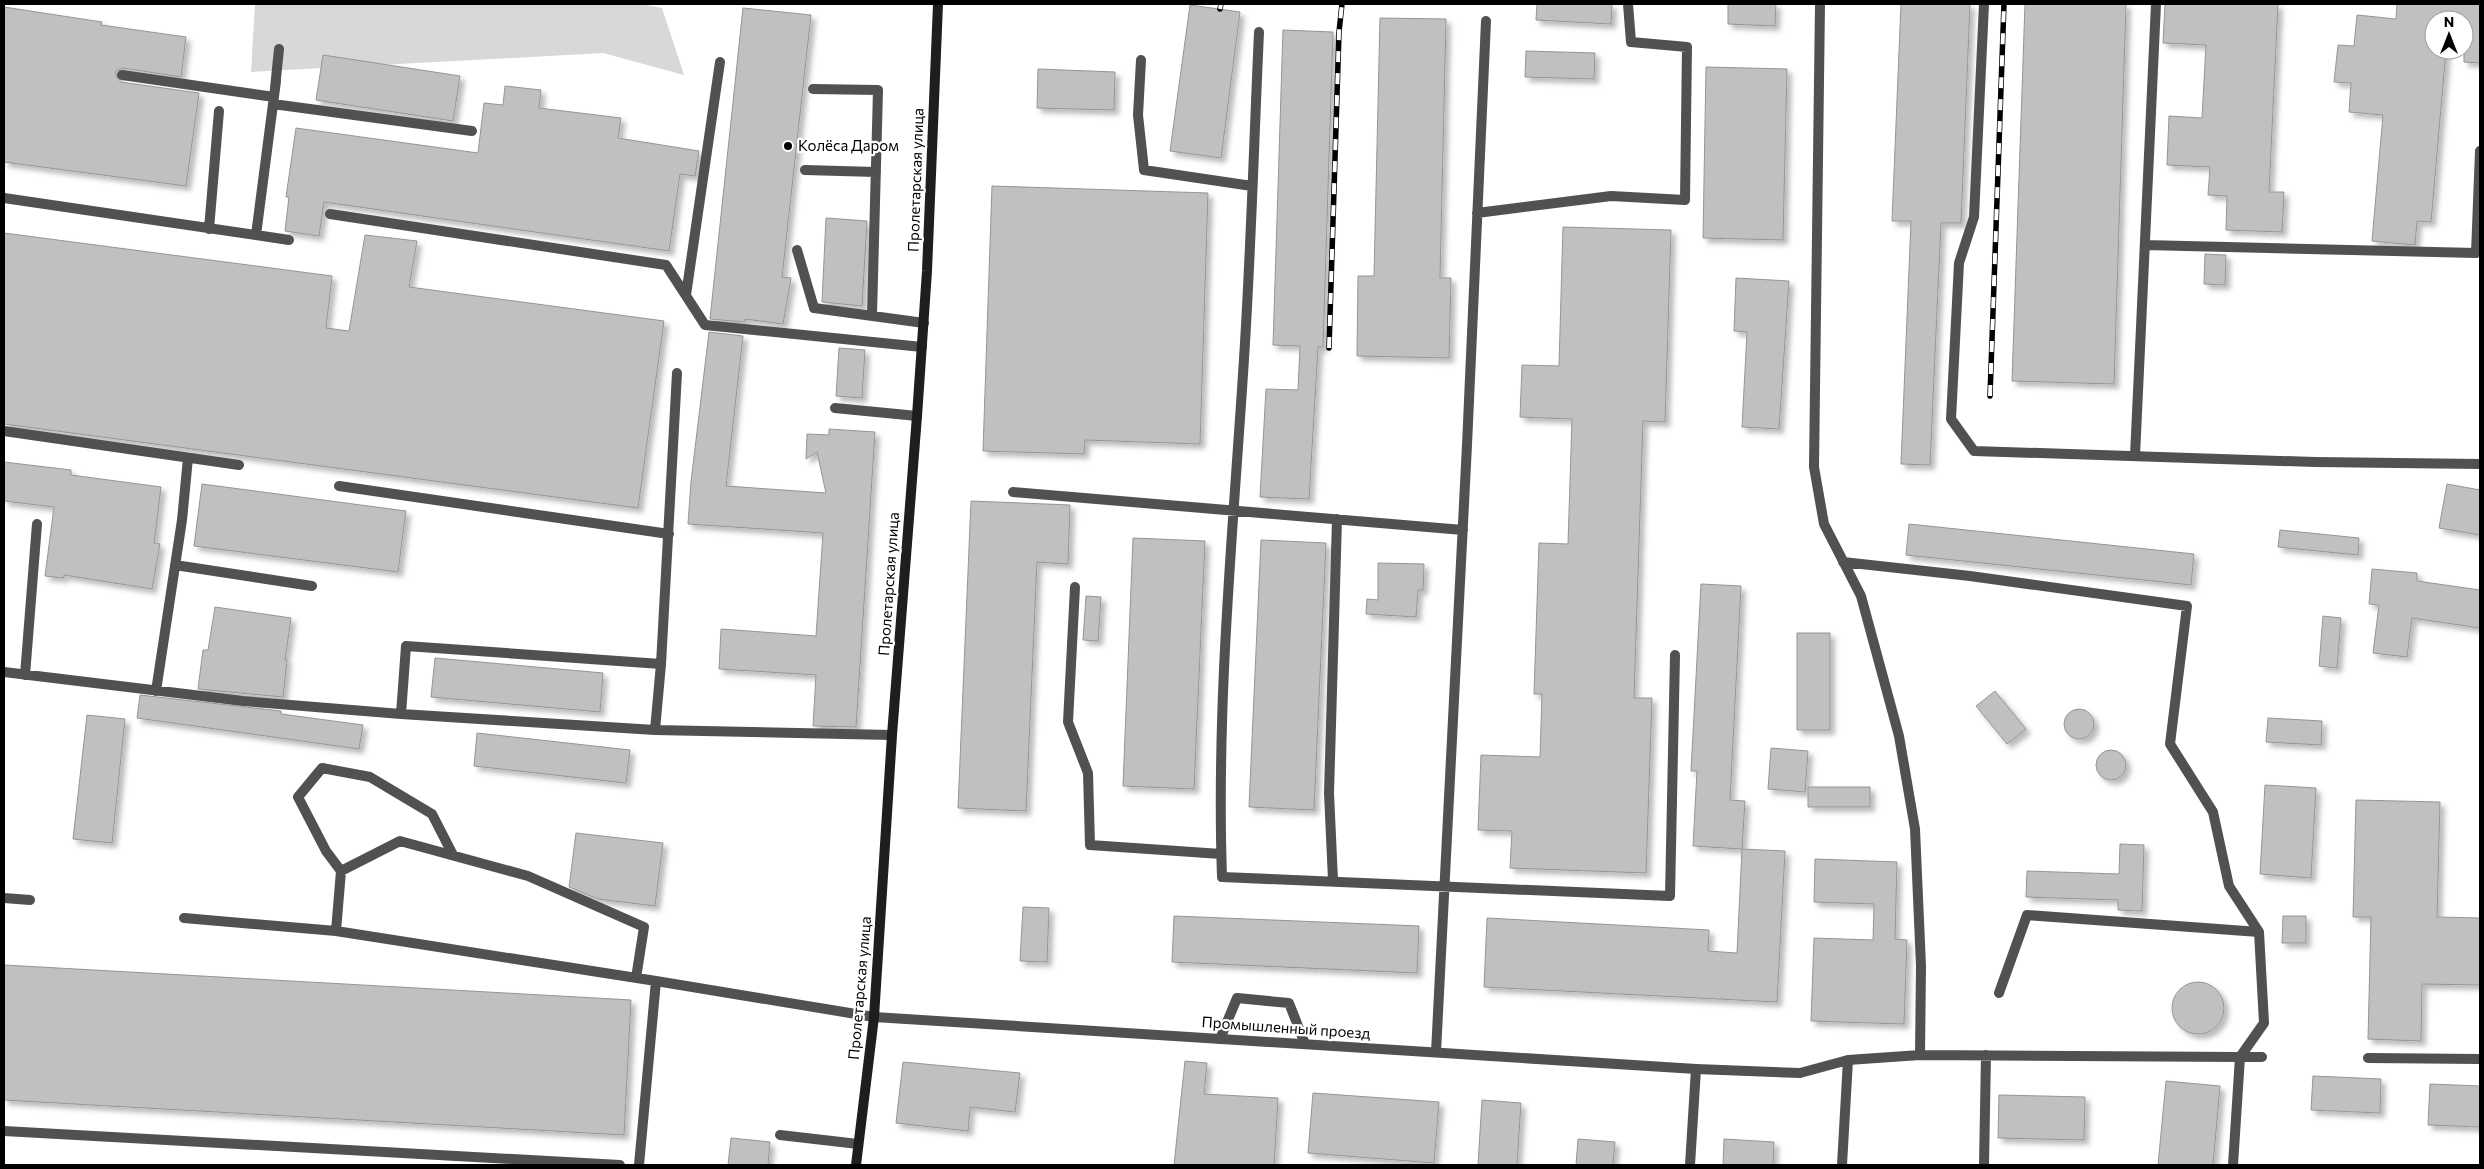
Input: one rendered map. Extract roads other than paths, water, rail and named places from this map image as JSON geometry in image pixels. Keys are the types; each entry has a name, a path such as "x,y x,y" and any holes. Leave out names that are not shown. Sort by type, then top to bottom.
{"street":[{"name":"Пролетарская улица","path":"856,1165 874,1017 892,735 924,323 938,4"},
{"path":"1477,213 1611,196 1685,200 1687,48 1631,42 1628,4"},
{"path":"1820,4 1814,466 1824,524 1861,596 1894,718 1915,829 1921,966 1920,1055"},
{"path":"1984,4 1974,217 1959,263 1951,419 1974,451 2315,462 2480,464"},
{"path":"2135,456 2156,4"},
{"path":"1436,1052 1463,530 1486,21"},
{"path":"1259,32 1244,358 1233,510 1220,811 1222,877 1333,880 1445,888 1670,896 1675,655"},
{"path":"256,235 279,49"},
{"path":"1141,60 1138,115 1144,170 1252,186"},
{"path":"686,295 720,62"},
{"path":"122,75 275,93 472,131"},
{"path":"813,89 878,90 872,315"},
{"path":"209,229 219,111"},
{"path":"2145,245 2476,253 2480,151"},
{"path":"805,170 876,172"},
{"path":"4,198 209,229 240,231 289,240"},
{"path":"330,214 666,265 705,325 922,346"},
{"path":"798,250 814,308 924,323"},
{"path":"655,730 669,534 677,373"},
{"path":"835,408 917,416"},
{"path":"4,431 239,465"},
{"path":"156,691 175,565 188,458"},
{"path":"340,486 669,534"},
{"path":"1013,492 1463,530"},
{"path":"1333,880 1329,793 1337,519"},
{"path":"25,675 38,524"},
{"path":"1843,562 1970,576 2187,606 2170,744 2213,812 2229,886 2258,932 2264,1023 2240,1057 2232,1165"},
{"path":"175,565 312,586"},
{"path":"1075,587 1068,722 1088,773 1090,845 1221,854"},
{"path":"401,714 406,646 660,664"},
{"path":"4,672 243,701 401,714 655,730 892,735"},
{"path":"336,930 342,871 326,851 298,797 322,768 370,777 432,814 453,855"},
{"path":"342,871 400,841 528,876 644,927 636,978"},
{"path":"4,898 30,900"},
{"path":"1999,993 2027,915 2258,932"},
{"name":"Промышленный проезд","path":"184,918 336,930 874,1017 1696,1069 1800,1073 1848,1060 1920,1055 2262,1057"},
{"path":"639,1165 656,981"},
{"path":"1220,1039 1237,998 1289,1003 1305,1044"},
{"path":"1984,1165 1986,1055"},
{"path":"2368,1058 2480,1059"},
{"path":"1842,1165 1848,1060"},
{"path":"1690,1165 1696,1069"},
{"path":"4,1132 620,1165"},
{"path":"780,1135 858,1144"}],"railway":[{"path":"1220,9 1221,4"},
{"path":"1329,348 1339,32 1342,4"},
{"path":"1990,396 2004,4"}],"place":[{"name":"Колёса Даром","path":"788,146"}]}
